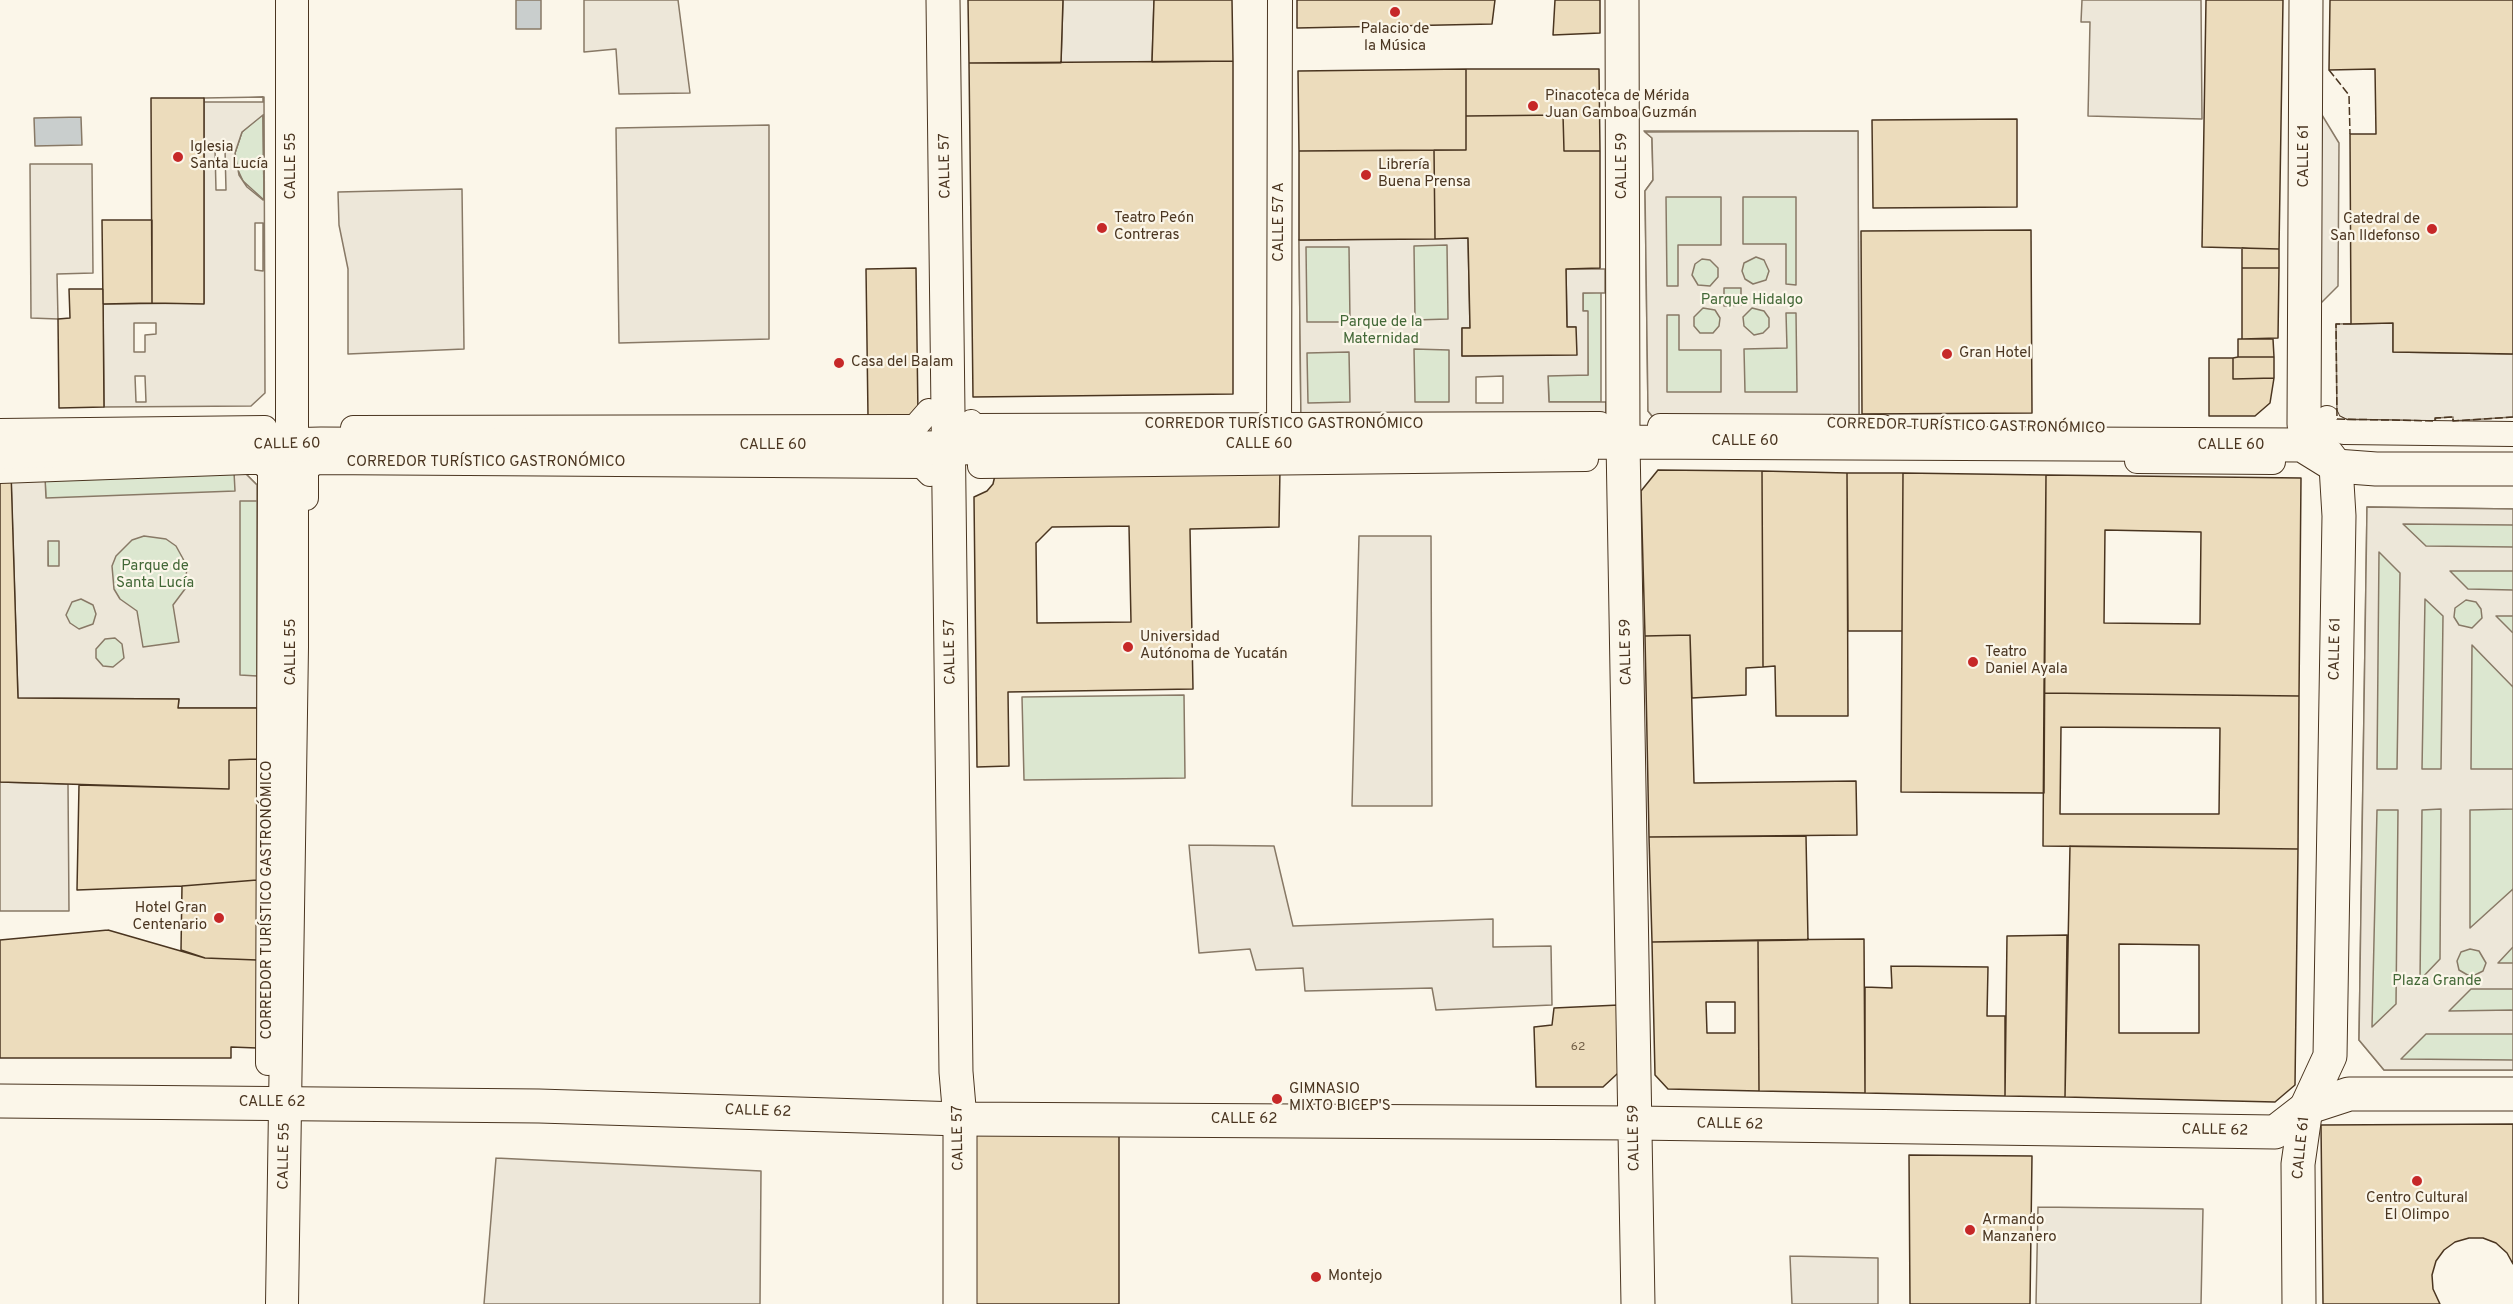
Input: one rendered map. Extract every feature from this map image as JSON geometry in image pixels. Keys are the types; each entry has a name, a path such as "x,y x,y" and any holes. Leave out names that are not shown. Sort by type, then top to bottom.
{"main road":[{"name":"CALLE 57","path":"943,0 956,1072 960,1119 960,1304"},
{"name":"CALLE 59","path":"1622,0 1612,433 1635,1123 1638,1304"},
{"name":"CALLE 61","path":"2299,1304 2298,1164 2306,1108 2330,1056 2339,516 2336,466 2304,424 2306,0"},
{"name":"CALLE 60","path":"0,452 278,436 949,448 1279,435 1612,433 2302,445 2336,466 2376,469 2513,469"},
{"name":"CALLE 62","path":"0,1101 539,1106 960,1119 1635,1123 2275,1132 2306,1108 2349,1094 2513,1094"}],"street":[{"name":"CALLE 55","path":"282,1304 292,647 278,436 292,0"},
{"name":"CALLE 57 A","path":"1279,435 1280,0"},
{"path":"320,428 915,427 929,411"},
{"path":"2327,418 2330,424 2344,432 2513,434"},
{"name":"CORREDOR TURÍSTICO GASTRONÓMICO","path":"971,422 974,426 1279,435"},
{"name":"CORREDOR TURÍSTICO GASTRONÓMICO","path":"1660,426 2273,430"},
{"path":"0,431 278,436"},
{"name":"CORREDOR TURÍSTICO GASTRONÓMICO","path":"1660,458 2273,462"},
{"path":"980,466 1586,459"},
{"name":"CORREDOR TURÍSTICO GASTRONÓMICO","path":"0,471 260,462 270,469 268,1063"},
{"name":"CORREDOR TURÍSTICO GASTRONÓMICO","path":"300,1059 306,469 316,462 922,466 930,474"}],"green space":[{"path":"263,114 264,200 243,181 237,168 235,153 242,132"},
{"name":"Parque Hidalgo","path":"1644,131 1858,131 1859,427 1660,426 1648,411 1645,191 1653,180 1652,138"},
{"name":"Parque de la Maternidad","path":"1468,238 1470,328 1462,329 1463,424 1301,425 1299,240"},
{"path":"1601,292 1601,402 1549,402 1548,375 1588,375 1587,311 1583,311 1583,293"},
{"name":"Parque de Santa Lucía","path":"244,472 257,485 257,676 107,677 50,614 45,477"},
{"name":"Plaza Grande","path":"2367,507 2513,509 2513,1070 2384,1070 2359,1040"},
{"path":"1184,695 1185,778 1024,780 1022,697"}],"shaded area":[{"path":"516,0 541,0 541,29 516,29"},
{"path":"584,0 678,0 690,93 619,94 616,49 584,52"},
{"path":"1063,0 1154,0 1152,62 1061,63"},
{"path":"2082,0 2201,0 2202,119 2088,116 2090,22 2081,22"},
{"path":"264,97 265,393 251,406 104,407 103,304 204,303 204,102 263,102","holes":["263,115 263,200 247,187 239,175 235,153 242,132","215,149 225,149 226,190 216,190","255,223 263,223 263,271 255,270","134,323 156,323 156,334 145,335 145,352 134,352","135,376 145,376 146,402 136,402"]},
{"path":"2322,115 2339,143 2338,286 2319,305"},
{"path":"81,117 82,145 35,146 34,118"},
{"path":"769,125 769,339 619,343 616,128"},
{"name":"Parque Hidalgo","path":"1858,131 1859,427 1660,426 1648,411 1645,191 1653,180 1652,138 1645,132","holes":["1666,197 1721,197 1721,245 1678,245 1678,286 1667,286","1743,197 1796,197 1796,285 1786,284 1786,244 1743,244","1756,257 1764,260 1769,271 1766,280 1753,284 1745,279 1742,271 1744,263","1702,259 1710,260 1718,268 1718,277 1710,286 1698,285 1692,275 1695,264","1724,288 1741,288 1741,305 1724,306","1703,308 1715,310 1720,318 1719,326 1713,333 1700,333 1694,326 1694,317","1752,308 1764,311 1769,318 1769,327 1763,333 1754,335 1744,326 1743,317","1786,313 1796,313 1797,392 1745,392 1744,349 1787,348","1667,315 1679,315 1679,350 1721,350 1721,392 1667,392"]},
{"path":"30,164 92,164 93,273 57,274 58,319 31,318"},
{"path":"462,189 464,349 348,354 348,269 339,225 338,192"},
{"name":"Parque de la Maternidad","path":"1468,238 1470,328 1462,328 1462,356 1525,355 1576,327 1567,327 1566,269 1605,269 1605,293 1583,293 1583,311 1588,311 1588,375 1548,376 1549,402 1606,402 1606,417 1301,425 1299,240","holes":["1447,245 1448,319 1415,320 1414,246","1306,247 1349,247 1350,322 1307,322","1414,349 1449,350 1449,402 1415,402","1349,352 1350,402 1308,403 1307,353","1503,376 1503,403 1476,403 1476,377"]},
{"path":"2393,323 2393,352 2513,354 2513,417 2453,421 2453,417 2436,418 2435,421 2337,419 2336,324"},
{"name":"Parque de Santa Lucía","path":"234,472 244,472 257,485 257,501 240,501 240,675 257,676 257,708 178,708 179,699 18,698 11,478 45,477 46,498 235,491","holes":["144,536 166,539 176,546 187,566 185,589 173,605 179,642 143,647 137,611 120,599 114,589 112,566 116,556 132,540","48,541 59,541 59,566 48,566","81,599 93,605 96,614 93,624 79,629 70,623 66,615 72,602","115,638 122,644 124,658 113,667 103,666 96,658 96,649 105,639"]},
{"name":"Plaza Grande","path":"2367,507 2513,509 2513,525 2403,524 2426,546 2513,547 2513,571 2450,571 2468,589 2513,590 2513,616 2496,616 2513,633 2513,687 2472,645 2471,769 2513,769 2513,809 2470,810 2470,928 2513,889 2513,947 2498,963 2513,963 2513,989 2471,989 2449,1011 2513,1010 2513,1034 2426,1034 2401,1059 2513,1060 2513,1070 2384,1070 2359,1040","holes":["2379,552 2400,573 2397,769 2377,769","2425,599 2443,616 2441,769 2422,769","2466,600 2476,602 2481,609 2482,618 2472,628 2459,625 2454,617 2455,608","2441,809 2440,959 2420,980 2422,810","2377,810 2398,810 2396,1004 2372,1027","2470,949 2479,951 2486,963 2483,971 2471,977 2459,970 2457,961 2461,952"]},
{"path":"1359,536 1431,536 1432,806 1352,806"},
{"path":"0,782 68,784 69,911 0,911"},
{"path":"1189,845 1274,846 1293,926 1493,919 1493,947 1551,946 1552,1005 1436,1010 1432,988 1305,991 1303,968 1256,970 1250,949 1199,953"},
{"path":"496,1158 761,1171 760,1304 484,1304"},
{"path":"2038,1207 2203,1209 2201,1304 2036,1304"},
{"path":"1790,1256 1878,1258 1878,1304 1792,1304"}],"building":[{"path":"968,0 1063,0 1061,63 969,63"},
{"path":"1154,0 1232,0 1233,61 1152,62"},
{"name":"Palacio de la Música","path":"1297,0 1495,0 1492,24 1297,28"},
{"path":"1555,0 1600,0 1600,33 1553,35"},
{"path":"2206,0 2283,0 2279,249 2202,247"},
{"name":"Catedral de San Ildefonso","path":"2330,0 2513,0 2513,354 2393,352 2393,323 2351,324 2350,134 2376,134 2375,69 2329,70"},
{"name":"Teatro Peón Contreras","path":"1233,61 1233,394 973,397 969,63"},
{"name":"Pinacoteca de Mérida Juan Gamboa Guzmán","path":"1466,69 1599,69 1600,151 1564,151 1563,115 1466,116"},
{"path":"1466,69 1466,150 1299,151 1298,71"},
{"name":"Iglesia Santa Lucía","path":"151,98 204,98 204,304 152,303"},
{"path":"1563,115 1564,151 1600,151 1600,268 1566,269 1567,327 1576,327 1577,355 1462,356 1462,328 1470,328 1468,238 1435,239 1434,150 1466,150 1466,116"},
{"path":"2017,119 2017,207 1873,208 1872,120"},
{"name":"Librería Buena Prensa","path":"1434,150 1435,239 1299,240 1299,151"},
{"path":"102,220 152,220 152,303 103,304"},
{"name":"Gran Hotel","path":"2031,230 2032,413 1862,414 1861,231"},
{"path":"2242,248 2279,249 2279,268 2242,268"},
{"path":"916,268 918,415 868,416 866,269"},
{"path":"2242,268 2279,268 2278,338 2242,339"},
{"path":"69,289 103,289 104,407 59,408 58,319 70,318"},
{"path":"2238,339 2273,339 2274,357 2238,357"},
{"path":"2274,357 2274,378 2233,379 2233,358"},
{"path":"2209,358 2233,358 2233,379 2274,378 2270,403 2255,416 2209,416"},
{"path":"1280,468 1279,527 1190,529 1193,689 1008,692 1009,766 977,767 974,497 987,491 993,484 996,471","holes":["1129,526 1131,622 1037,623 1036,543 1052,527"]},
{"path":"1658,470 1762,471 1763,667 1746,668 1746,695 1692,698 1690,635 1645,636 1641,491"},
{"path":"0,471 11,471 18,698 179,699 178,708 257,708 257,759 229,760 229,789 0,782"},
{"path":"1762,471 1847,473 1848,716 1776,716 1775,666 1763,667"},
{"path":"1847,473 1903,473 1902,631 1848,631"},
{"name":"Teatro Daniel Ayala","path":"1903,473 2046,475 2044,793 1901,792"},
{"path":"2046,475 2301,478 2299,696 2044,693","holes":["2105,530 2201,532 2200,624 2104,623"]},
{"path":"1690,635 1694,783 1856,781 1857,835 1649,837 1645,636"},
{"path":"2044,693 2299,696 2298,849 2043,846","holes":["2061,727 2220,728 2219,814 2060,814"]},
{"path":"257,759 257,880 182,886 77,890 79,785 229,789 229,760"},
{"path":"1806,836 1808,940 1652,942 1649,837"},
{"path":"2070,846 2298,849 2295,1085 2275,1102 2065,1097","holes":["2119,944 2199,945 2199,1033 2119,1033"]},
{"name":"Hotel Gran Centenario","path":"257,880 257,960 205,958 181,950 182,886"},
{"path":"108,930 205,958 257,960 257,1048 231,1047 231,1058 0,1058 0,940"},
{"path":"2067,935 2065,1097 2005,1096 2007,936"},
{"path":"1864,939 1865,1093 1759,1091 1758,940"},
{"path":"1758,940 1759,1091 1668,1089 1655,1075 1652,942","holes":["1706,1002 1735,1002 1735,1033 1707,1033"]},
{"path":"1891,966 1988,967 1987,1016 2005,1016 2005,1096 1865,1093 1865,987 1892,988"},
{"path":"1619,1005 1622,1069 1617,1074 1603,1087 1536,1087 1534,1027 1552,1025 1554,1008"},
{"path":"960,1119 1119,1119 1119,1304 960,1304"},
{"name":"Centro Cultural El Olimpo","path":"2513,1124 2513,1264 2507,1253 2496,1243 2483,1238 2469,1238 2455,1242 2444,1250 2436,1261 2432,1275 2433,1289 2440,1304 2323,1304 2321,1125"},
{"name":"Armando Manzanero","path":"1909,1155 2032,1156 2030,1304 1910,1304"}],"fence":[{"path":"2329,70 2349,95 2350,134"},
{"path":"2351,324 2336,324 2337,419 2435,421 2435,418 2453,417 2453,421 2513,417"}],"place":[{"name":"Palacio de la Música","path":"1395,12"},
{"name":"Pinacoteca de Mérida Juan Gamboa Guzmán","path":"1533,106"},
{"name":"Iglesia Santa Lucía","path":"178,157"},
{"name":"Librería Buena Prensa","path":"1366,175"},
{"name":"Teatro Peón Contreras","path":"1102,228"},
{"name":"Catedral de San Ildefonso","path":"2432,229"},
{"name":"Gran Hotel","path":"1947,354"},
{"name":"Casa del Balam","path":"839,363"},
{"name":"Universidad Autónoma de Yucatán","path":"1128,647"},
{"name":"Teatro Daniel Ayala","path":"1973,662"},
{"name":"Hotel Gran Centenario","path":"219,918"},
{"name":"GIMNASIO MIXTO BICEP'S","path":"1277,1099"},
{"name":"Centro Cultural El Olimpo","path":"2417,1181"},
{"name":"Armando Manzanero","path":"1970,1230"},
{"name":"Montejo","path":"1316,1277"}]}
